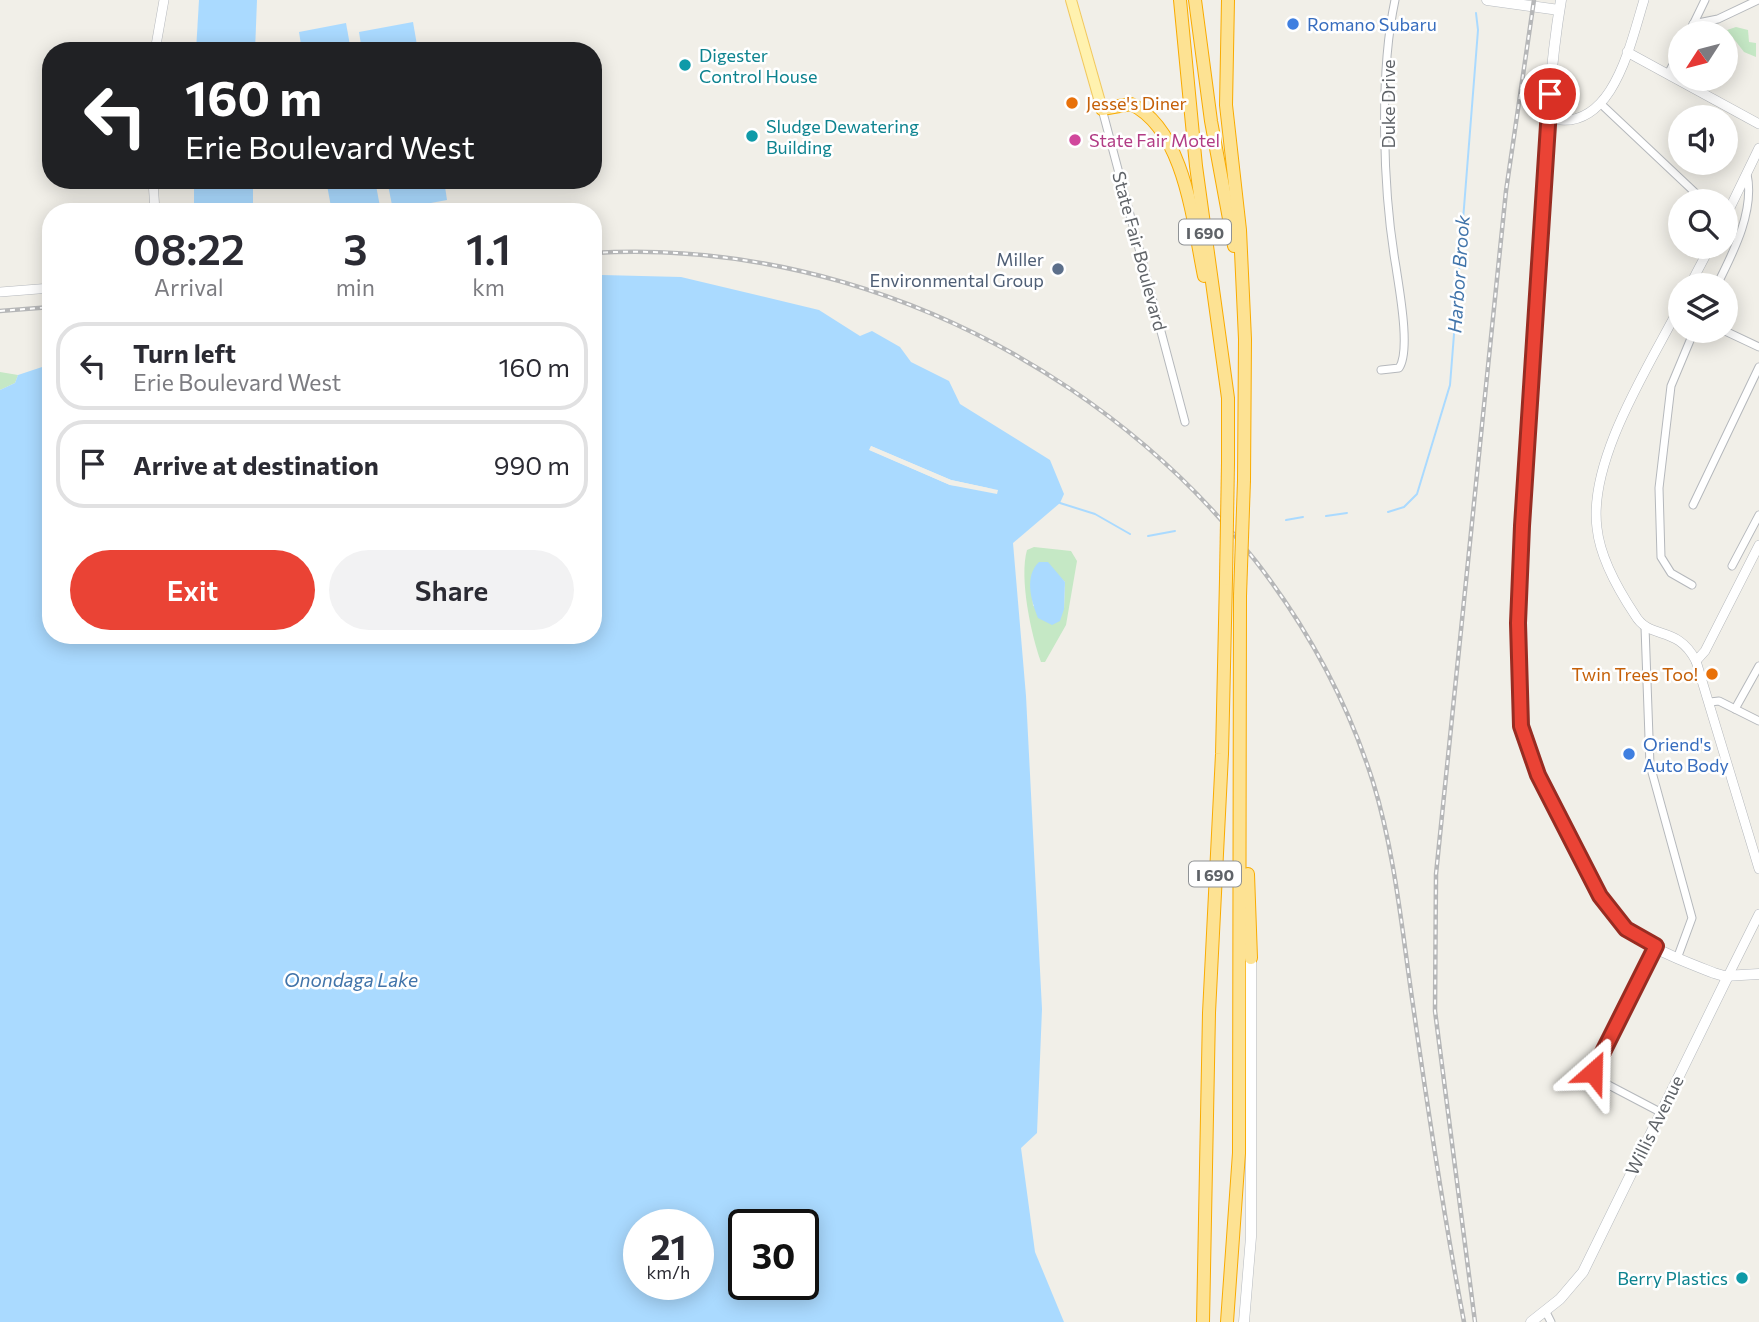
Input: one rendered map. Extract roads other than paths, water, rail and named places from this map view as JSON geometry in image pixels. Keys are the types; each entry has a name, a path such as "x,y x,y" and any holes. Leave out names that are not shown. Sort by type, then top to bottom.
{"highway":[{"name":"I 690","path":"1180,0 1196,166 1228,398 1222,754 1209,1013 1203,1322"},
{"name":"I 690","path":"1195,0 1207,97 1242,299 1246,360 1240,596 1238,1153 1227,1322"},
{"path":"1228,0 1226,105 1240,230 1242,299"},
{"path":"1102,109 1122,104 1142,109 1160,127 1188,198 1223,348"},
{"path":"1240,808 1248,870 1251,958"}],"main road":[{"name":"State Fair Boulevard","path":"1071,0 1102,109"},
{"path":"1487,0 1560,5 1548,118 1522,526 1518,623 1521,726 1538,775 1600,896 1626,929 1714,973 1728,976 1759,974"},
{"path":"1244,1322 1251,1237 1251,958"},
{"name":"Willis Avenue","path":"1531,1322 1548,1317 1584,1272 1728,976"}],"street":[{"path":"157,42 164,0"},
{"name":"Duke Drive","path":"1381,370 1395,370 1402,363 1401,293 1391,208 1386,96 1388,49 1395,0"},
{"path":"1548,118 1570,121 1580,119 1601,104 1627,52 1644,0"},
{"path":"1694,21 1705,0"},
{"path":"1708,21 1718,19 1757,0"},
{"path":"1627,52 1668,75"},
{"path":"1698,91 1759,124"},
{"path":"1601,104 1691,189"},
{"name":"State Fair Boulevard","path":"1102,109 1185,422"},
{"path":"1738,192 1747,174 1756,164 1759,148"},
{"path":"1722,273 1746,210 1750,187 1747,174"},
{"path":"0,292 42,289"},
{"path":"1668,330 1605,455 1596,494 1596,526 1605,556 1636,617 1645,627 1678,638 1696,661 1759,869"},
{"path":"1738,337 1759,347"},
{"path":"1690,343 1671,386 1659,488 1660,553 1664,565 1671,573 1692,585"},
{"path":"1693,505 1759,367"},
{"path":"1732,566 1759,516"},
{"path":"1696,661 1705,651 1759,545"},
{"path":"1645,627 1650,765 1692,918 1678,956"},
{"path":"1735,709 1759,666"},
{"path":"1710,702 1719,701 1759,721"},
{"name":"Willis Avenue","path":"1728,976 1759,914"},
{"path":"1656,946 1593,1074 1620,1092 1660,1112"}],"water":[{"path":"199,0 257,0 255,42 197,42"},
{"path":"413,22 416,42 361,42 359,32"},
{"path":"346,23 349,42 301,42 299,32"},
{"path":"194,189 253,189 253,203 194,203"},
{"path":"328,189 377,189 379,203 330,203"},
{"path":"389,189 445,189 447,200 431,203 392,203"},
{"name":"Onondaga Lake","path":"602,275 681,277 819,310 860,336 872,331 900,347 911,362 949,381 960,404 1050,460 1064,494 1060,503 1013,543 1026,696 1042,1009 1037,1133 1021,1148 1035,1252 1064,1322 0,1322 0,390 15,383 18,375 42,367 42,644 602,644","holes":["871,446 951,480 993,489 950,485 870,450"]},
{"path":"1039,562 1048,562 1065,582 1064,609 1060,621 1052,625 1038,618 1031,597 1030,581"}],"waterway":[{"name":"Harbor Brook","path":"1388,512 1404,507 1417,494 1450,385 1478,30 1476,13"},
{"name":"Harbor Brook","path":"1060,503 1095,514 1130,534"},
{"name":"Harbor Brook","path":"1326,516 1347,513"},
{"name":"Harbor Brook","path":"1286,520 1303,517"},
{"name":"Harbor Brook","path":"1148,536 1175,531"}],"railway":[{"path":"1475,1322 1435,1011 1436,874 1506,191 1534,0"},
{"path":"602,253 719,257 842,282 961,327 1071,389 1170,468 1255,561 1324,666 1373,782 1381,809 1397,892 1437,1164 1464,1322"},
{"path":"0,311 42,308"}],"place":[{"name":"Romano Subaru","path":"1293,24"},
{"name":"Digester Control House","path":"685,65"},
{"name":"Jesse's Diner","path":"1072,103"},
{"name":"Sludge Dewatering Building","path":"752,136"},
{"name":"State Fair Motel","path":"1075,140"},
{"name":"Miller Environmental Group","path":"1058,269"},
{"name":"Twin Trees Too!","path":"1712,674"},
{"name":"Oriend's Auto Body","path":"1629,754"},
{"name":"Berry Plastics","path":"1742,1278"}]}
